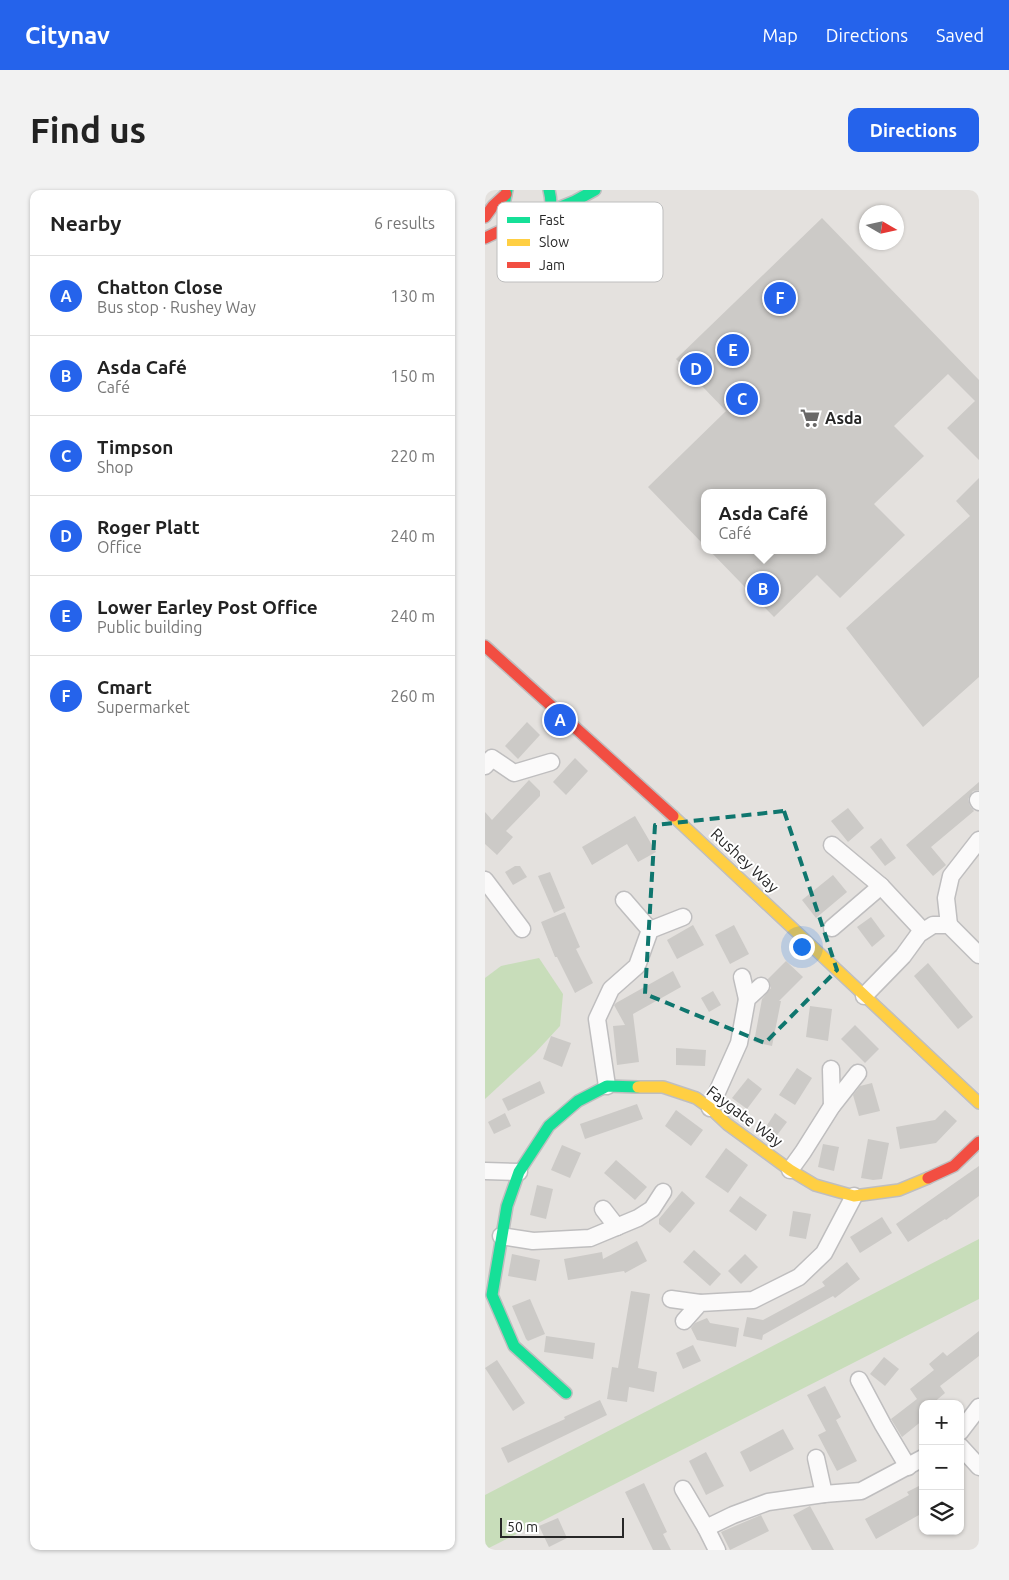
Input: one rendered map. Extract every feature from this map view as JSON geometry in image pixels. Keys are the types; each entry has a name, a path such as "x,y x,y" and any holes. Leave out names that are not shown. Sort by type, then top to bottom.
{"street":[{"path":"575,202 595,190"},
{"path":"485,218 506,192"},
{"path":"485,238 497,232"},
{"name":"Rushey Way","path":"485,646 696,836 979,1103"},
{"path":"485,766 492,758 514,773 551,762"},
{"path":"979,840 951,876 946,898 949,925 979,955"},
{"path":"832,845 881,886 923,931"},
{"path":"485,880 522,929"},
{"path":"832,928 881,886"},
{"path":"624,900 650,930"},
{"path":"607,1086 597,1019 611,989 637,966 650,930 683,917"},
{"path":"864,996 903,956 919,934 933,925 949,925"},
{"path":"710,1108 739,1042 747,999 742,977"},
{"path":"747,999 761,986"},
{"path":"831,1069 832,1106"},
{"path":"790,1170 832,1106 858,1073"},
{"name":"Faygate Way","path":"566,1393 514,1346 492,1295 507,1206 519,1172 549,1126 578,1101 607,1086 663,1088 696,1098 727,1124 790,1170 815,1185 854,1196 899,1190 954,1166 979,1142"},
{"path":"485,1171 519,1172"},
{"path":"501,1236 533,1241 590,1238 638,1218 652,1209 663,1192"},
{"path":"671,1299 700,1303 753,1300 799,1277 824,1253 854,1196"},
{"path":"603,1209 617,1227"},
{"path":"684,1321 700,1303"},
{"path":"859,1380 908,1466"},
{"path":"964,1427 979,1406"},
{"path":"964,1451 979,1468"},
{"path":"816,1458 824,1494"},
{"path":"707,1528 733,1515 768,1502 861,1491 919,1460"},
{"path":"683,1489 707,1528 717,1550"}],"highlighted area":[{"path":"784,811 837,970 765,1043 645,994 655,825"}],"green space":[{"path":"539,958 563,994 560,1026 535,1053 485,1099 485,978 501,966"},
{"path":"979,1239 979,1299 485,1550 485,1495"}],"building":[{"name":"Asda","path":"822,218 979,380 979,460 947,428 975,401 948,374 894,426 924,456 874,504 905,535 840,598 817,575 774,617 713,554 826,554 826,489 701,489 701,542 648,487 726,411 676,359"},
{"path":"979,478 979,677 923,727 846,628 970,516 956,501"},
{"path":"527,722 540,735 518,759 505,746"},
{"path":"575,758 588,771 566,795 553,782"},
{"path":"529,780 540,791 540,796 506,831 513,837 497,855 485,844 485,812 492,820"},
{"path":"979,782 979,790 973,791 968,799 974,811 931,847 946,865 933,876 906,845"},
{"path":"848,808 864,828 848,842 831,821"},
{"path":"635,816 656,852 638,862 627,844 592,865 582,847"},
{"path":"881,838 896,858 885,866 870,847"},
{"path":"515,866 520,866 527,877 513,885 505,872"},
{"path":"550,872 565,908 554,913 538,876"},
{"path":"833,875 847,892 816,918 802,900"},
{"path":"565,912 580,947 576,949 593,983 575,993 557,957 555,957 541,922"},
{"path":"871,917 885,936 872,947 857,927"},
{"path":"693,925 704,945 677,959 667,940"},
{"path":"734,925 749,954 730,964 715,935"},
{"path":"786,961 803,977 779,1001 781,1001 772,1046 754,1042 762,999 771,988 768,979"},
{"path":"928,963 973,1017 958,1029 914,976"},
{"path":"673,971 681,987 633,1014 639,1062 617,1065 613,1026 625,1025 614,1005"},
{"path":"713,991 721,1005 709,1012 701,998"},
{"path":"810,1006 832,1009 828,1041 806,1037"},
{"path":"855,1025 879,1049 865,1063 841,1039"},
{"path":"551,1036 571,1043 562,1067 543,1059"},
{"path":"676,1048 706,1050 705,1066 676,1065"},
{"path":"797,1068 812,1078 795,1105 779,1095"},
{"path":"748,1078 762,1089 747,1109 732,1098"},
{"path":"540,1081 545,1093 508,1111 502,1099"},
{"path":"872,1083 880,1111 859,1116 853,1095 860,1086"},
{"path":"637,1104 643,1119 585,1139 580,1124"},
{"path":"676,1110 703,1130 691,1146 665,1126"},
{"path":"945,1110 957,1121 936,1143 900,1149 896,1127 935,1120"},
{"path":"505,1113 511,1126 494,1134 488,1122"},
{"path":"775,1113 787,1122 775,1138 764,1130"},
{"path":"868,1139 889,1143 882,1179 861,1178"},
{"path":"823,1144 839,1147 834,1171 818,1167"},
{"path":"562,1145 581,1153 570,1178 551,1170"},
{"path":"726,1148 748,1165 728,1193 705,1177"},
{"path":"616,1160 647,1187 635,1200 604,1173"},
{"path":"979,1166 979,1196 946,1220 908,1242 896,1224"},
{"path":"537,1185 553,1189 546,1219 530,1215"},
{"path":"682,1191 695,1203 670,1233 659,1224 659,1219"},
{"path":"740,1196 767,1215 756,1231 729,1211"},
{"path":"793,1211 811,1214 806,1239 789,1236"},
{"path":"882,1217 892,1233 860,1253 850,1237"},
{"path":"637,1241 647,1261 625,1273 624,1271 568,1280 564,1259 602,1252 603,1259"},
{"path":"694,1250 721,1274 710,1286 683,1262"},
{"path":"512,1254 540,1260 536,1281 508,1276"},
{"path":"745,1254 758,1267 741,1284 728,1271"},
{"path":"847,1262 860,1279 835,1298 833,1296 763,1335 762,1340 743,1336 747,1317 763,1320 789,1306 825,1286 822,1282"},
{"path":"631,1291 650,1294 638,1368 657,1372 654,1392 629,1387 627,1402 607,1399 612,1367 618,1368"},
{"path":"530,1299 545,1334 528,1341 512,1306"},
{"path":"707,1318 710,1323 739,1328 736,1347 697,1340 691,1328 695,1323"},
{"path":"979,1331 979,1356 940,1386 945,1393 937,1400 919,1400 919,1423 902,1437 891,1419 917,1399 910,1389 934,1370 929,1364 943,1352 947,1356"},
{"path":"546,1336 595,1343 593,1359 544,1352"},
{"path":"693,1345 701,1361 683,1369 676,1353"},
{"path":"884,1357 899,1369 885,1386 870,1374"},
{"path":"497,1360 525,1403 513,1411 485,1368"},
{"path":"825,1386 841,1417 836,1420 857,1461 837,1471 818,1435 826,1431 807,1395"},
{"path":"600,1400 607,1415 508,1463 501,1448 565,1419 564,1417"},
{"path":"783,1429 794,1449 750,1472 740,1452"},
{"path":"706,1452 724,1486 706,1495 689,1461"},
{"path":"644,1483 667,1532 663,1534 671,1550 653,1550 625,1492"},
{"path":"919,1486 919,1515 876,1539 865,1519 909,1495 907,1492"},
{"path":"810,1506 834,1550 812,1550 793,1515"},
{"path":"761,1515 769,1531 730,1550 721,1532"},
{"path":"558,1518 567,1538 549,1547 539,1526"}],"traffic: fast":[{"path":"505,202 507,190"},
{"path":"549,190 551,202"},
{"path":"573,202 595,190"},
{"path":"566,1393 514,1346 492,1295 507,1206 519,1172 549,1126 578,1101 607,1086 638,1087"}],"traffic: slow":[{"path":"673,816 979,1103"},
{"path":"638,1087 663,1087 696,1098 727,1124 790,1170 815,1185 854,1196 899,1190 928,1178"}],"traffic: jam":[{"path":"497,202 506,194"},
{"path":"485,217 497,202"},
{"path":"485,238 497,232"},
{"path":"485,646 673,816"},
{"path":"928,1178 954,1166 979,1142"}],"place":[{"name":"Cmart","path":"780,298"},
{"name":"Lower Earley Post Office","path":"733,350"},
{"name":"Roger Platt","path":"696,369"},
{"name":"Timpson","path":"742,399"},
{"name":"Asda","path":"810,418"},
{"name":"Asda Café","path":"763,589"},
{"name":"Chatton Close","path":"560,720"}]}
